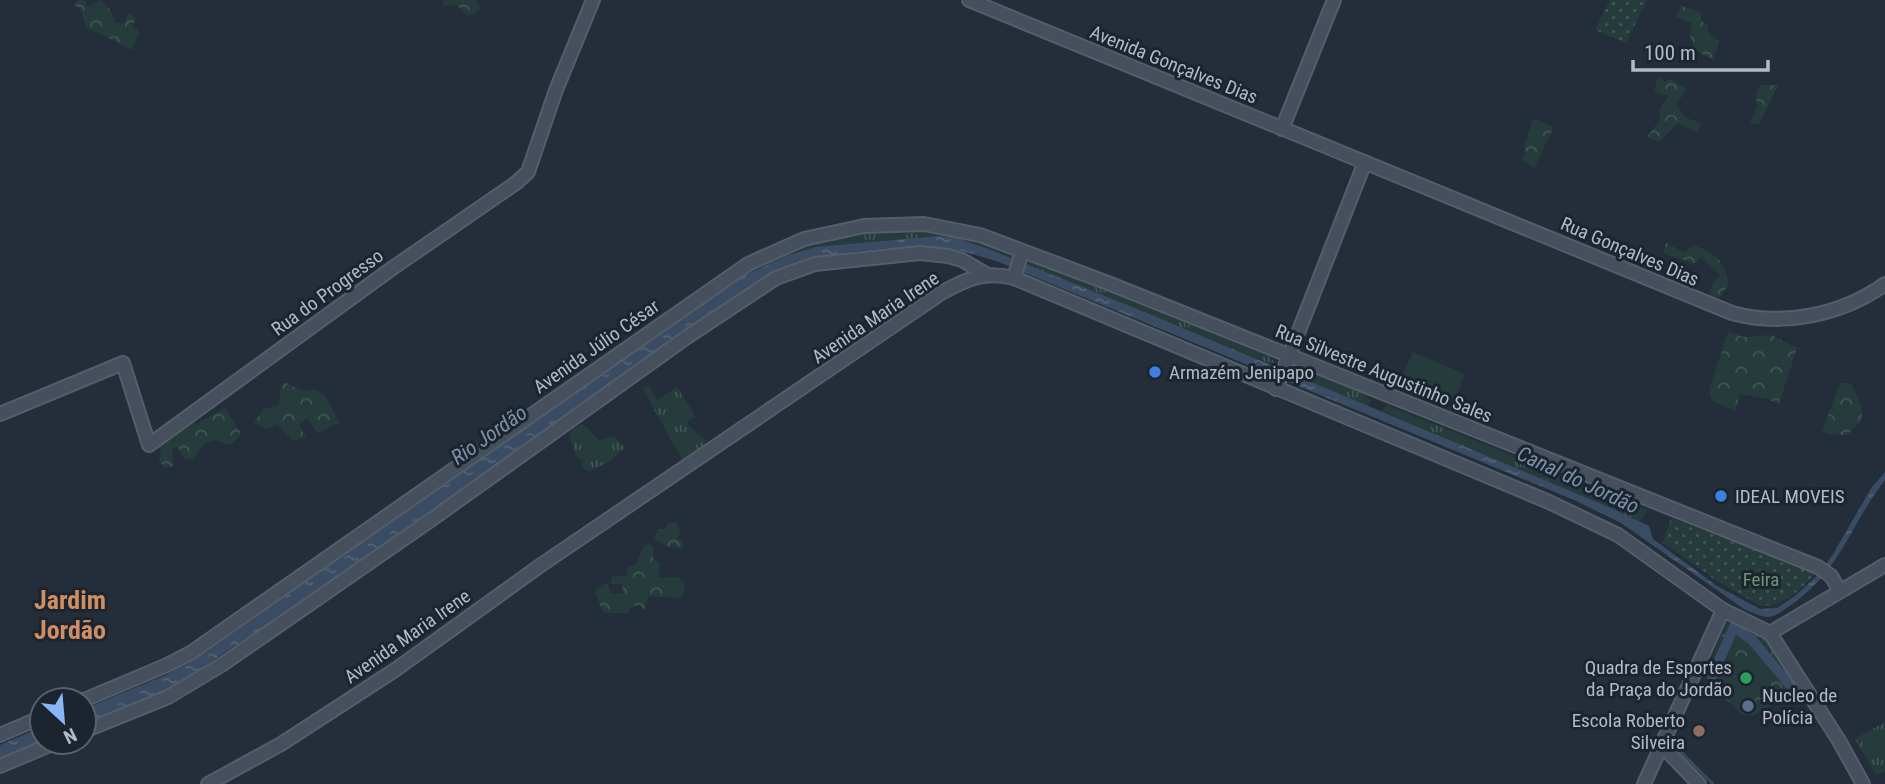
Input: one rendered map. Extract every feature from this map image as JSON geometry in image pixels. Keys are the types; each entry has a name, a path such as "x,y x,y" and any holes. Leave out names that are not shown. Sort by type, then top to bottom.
{"street":[{"name":"Rua do Progresso","path":"0,414 123,363 149,445 528,172 556,90 593,0"},
{"name":"Avenida Gonçalves Dias","path":"969,0 1365,162"},
{"path":"1282,128 1334,0"},
{"path":"1277,386 1365,162"},
{"name":"Rua Gonçalves Dias","path":"1365,162 1651,281 1748,318 1793,319 1825,312 1849,304 1885,284"},
{"name":"Avenida Júlio César","path":"98,694 192,652 726,278 768,253 815,236 889,224 924,224 960,229 1021,253"},
{"path":"98,725 168,697 223,664 687,337 776,278 815,264 920,253 962,260 986,274"},
{"path":"1015,276 1021,253"},
{"name":"Rua Silvestre Augustinho Sales","path":"1021,253 1108,283 1288,359 1818,567 1830,575 1840,591"},
{"name":"Avenida Maria Irene","path":"208,784 281,744 395,670 541,565 943,292 971,278 986,274 1015,276 1603,527 1723,610 1770,633"},
{"path":"1863,784 1838,739 1770,633 1885,565"},
{"path":"1644,784 1664,753 1665,737 1723,610"},
{"path":"0,735 28,724"},
{"path":"1664,753 1699,784"},
{"path":"0,766 28,754"}],"green space":[{"path":"84,0 88,7 101,0 112,12 115,23 124,23 128,13 136,18 132,27 137,29 139,34 132,50 86,27 81,10 74,4"},
{"path":"443,0 476,0 480,9 475,14 467,15 457,5 444,6"},
{"path":"1610,0 1647,0 1626,43 1595,30"},
{"path":"1680,5 1701,13 1701,21 1707,24 1709,33 1719,42 1713,60 1695,50 1690,36 1692,23 1676,17"},
{"path":"1658,76 1665,82 1671,79 1687,89 1677,103 1686,117 1702,123 1697,132 1678,123 1659,142 1647,137 1660,120 1660,108 1669,96 1654,92"},
{"path":"1760,85 1778,85 1759,124 1750,123 1757,107 1756,94"},
{"path":"1533,119 1554,127 1534,168 1522,160"},
{"path":"892,229 938,230 983,241 1017,257 1016,261 991,250 938,236 815,247 789,255 744,276 742,273 793,248 843,234"},
{"path":"1666,243 1684,252 1694,245 1718,259 1729,284 1720,297 1709,296 1713,282 1720,275 1700,257 1695,264 1663,253"},
{"path":"1026,259 1268,356 1275,362 1273,365 1023,264"},
{"path":"1728,332 1744,337 1771,335 1797,348 1779,404 1740,394 1735,411 1712,401 1709,390"},
{"path":"1413,352 1465,374 1453,407 1399,383"},
{"path":"1294,366 1355,389 1371,401 1368,406 1287,372"},
{"path":"284,382 300,390 316,390 325,395 339,423 318,433 307,418 299,425 306,437 293,441 277,425 266,429 254,423 263,409 279,405 280,390"},
{"path":"1840,383 1851,383 1861,405 1862,420 1847,435 1822,431"},
{"path":"649,385 657,400 677,387 696,417 686,422 704,438 707,449 682,460 643,389"},
{"path":"1387,405 1648,510 1640,521 1632,520 1616,510 1381,411"},
{"path":"225,408 240,436 230,445 215,440 205,443 193,460 184,458 178,447 172,449 174,466 165,468 159,461 161,450 157,446 191,421 197,424"},
{"path":"582,424 599,440 614,436 625,448 610,461 589,472 582,467 583,461 576,456 569,436 574,428"},
{"name":"Feira","path":"1671,518 1816,574 1798,591 1777,605 1760,606 1714,579 1663,543"},
{"path":"677,522 680,531 677,540 682,539 683,549 668,547 654,539 659,529 664,530 668,523"},
{"path":"649,544 653,547 653,558 660,563 658,578 678,577 685,584 682,598 648,596 645,610 640,605 631,606 629,613 603,613 595,591 603,584 608,584 611,594 623,593 622,584 611,584 612,577 627,575 627,568 636,564 644,546"},
{"path":"1732,620 1766,636 1798,685 1793,692 1753,716 1740,713 1704,676 1727,623"},
{"name":"Quadra de Esportes da Praça do Jordão","path":"1765,665 1765,689 1727,690 1726,667"},
{"path":"1885,722 1885,771 1876,775 1855,739"}],"water":[{"name":"Rio Jordão","path":"938,236 957,238 991,250 1616,510 1649,526 1653,539 1717,586 1760,609 1777,608 1819,574 1872,487 1885,472 1885,480 1843,548 1820,579 1781,612 1769,617 1763,616 1744,609 1621,523 1574,500 996,261 961,251 932,247 847,253 790,265 738,294 327,585 171,688 98,718 98,703 166,675 206,652 741,277 789,255 815,247"},
{"path":"28,733 28,748 0,759 0,745"}],"waterway":[{"path":"1735,626 1752,640 1789,684"},
{"path":"1712,676 1734,627"},
{"path":"1678,749 1713,784"}],"place":[{"name":"Armazém Jenipapo","path":"1155,372"},
{"name":"IDEAL MOVEIS","path":"1721,496"},
{"name":"Quadra de Esportes da Praça do Jordão","path":"1746,678"},
{"name":"Nucleo de Polícia","path":"1748,706"},
{"name":"Escola Roberto Silveira","path":"1699,731"}],"district":[{"name":"Jardim Jordão","path":"70,615"}],"water label":[{"name":"Canal do Jordão","path":"1578,480"}]}
